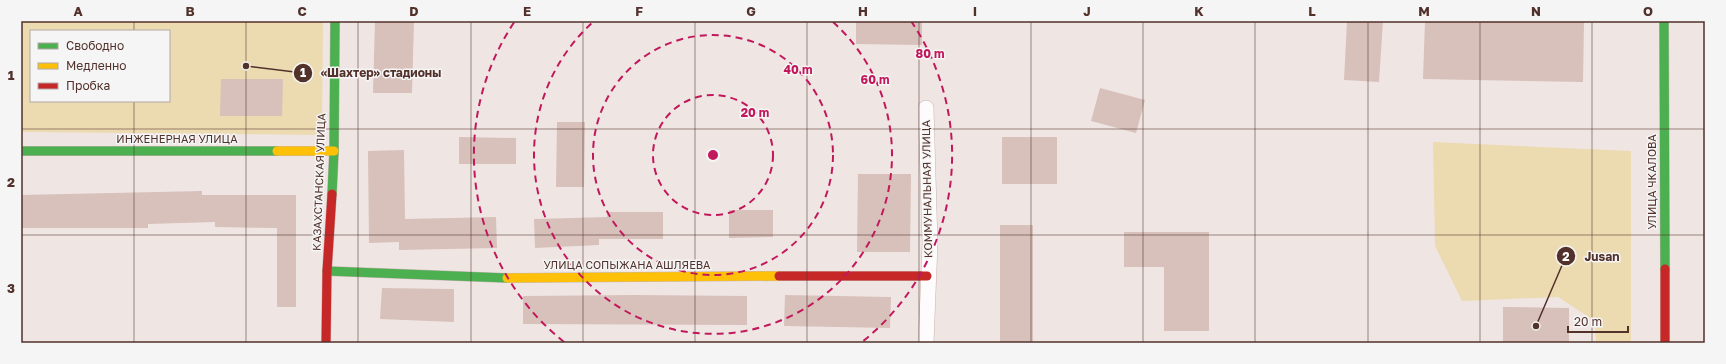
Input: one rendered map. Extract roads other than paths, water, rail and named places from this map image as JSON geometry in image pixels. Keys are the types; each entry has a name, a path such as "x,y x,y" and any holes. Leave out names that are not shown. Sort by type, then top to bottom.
{"street":[{"name":"КАЗАХСТАНСКАЯ УЛИЦА","path":"326,343 327,271 334,151 335,21"},
{"name":"УЛИЦА ЧКАЛОВА","path":"1664,21 1665,343"},
{"name":"КОММУНАЛЬНАЯ УЛИЦА","path":"926,108 930,244 927,276 926,343"},
{"name":"ИНЖЕНЕРНАЯ УЛИЦА","path":"21,151 334,151"},
{"name":"УЛИЦА СОПЫЖАНА АШЛЯЕВА","path":"327,271 496,278 876,275 927,276"}],"place":[{"name":"«Шахтер» стадионы","path":"246,66"},
{"name":"Jusan","path":"1536,326"}]}
